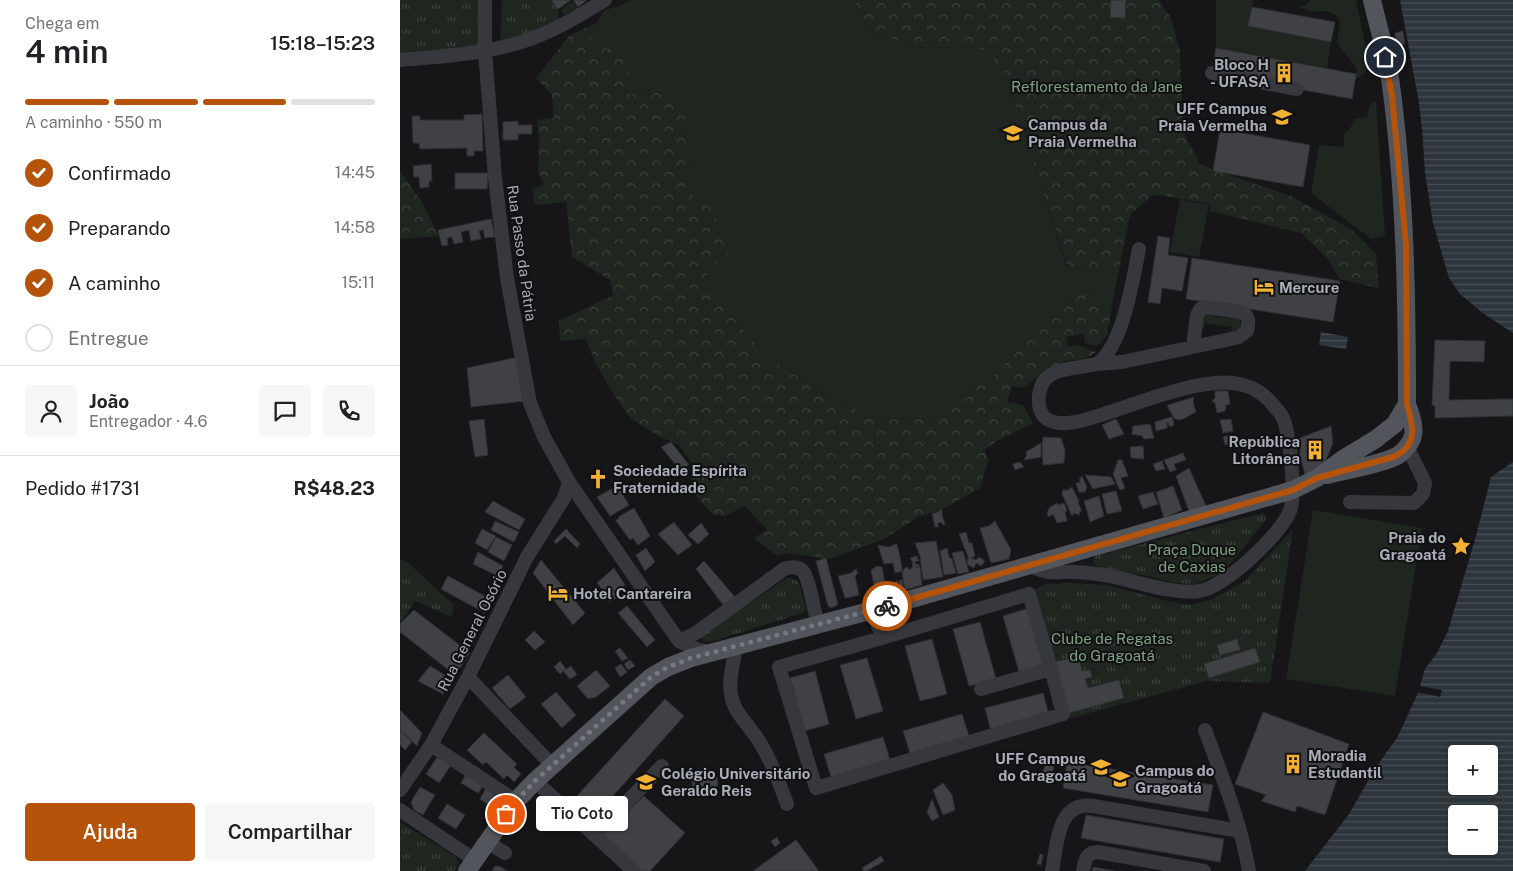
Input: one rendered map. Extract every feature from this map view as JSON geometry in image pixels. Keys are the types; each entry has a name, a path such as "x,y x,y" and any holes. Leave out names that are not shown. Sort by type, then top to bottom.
{"main road":[{"path":"1317,478 1399,455 1407,446 1413,434 1413,424 1407,404 1406,244 1390,76 1372,0"},
{"path":"471,865 516,801 535,781 651,677 668,667 687,659 873,610 1293,490 1317,478 1376,440 1399,420 1407,404"},
{"path":"1390,428 1402,433 1407,446"},
{"path":"1376,440 1378,451 1388,459"}],"street":[{"name":"Rua Passo da Pátria","path":"484,0 485,51 495,178 506,269 530,403 544,437 569,482 679,642"},
{"path":"400,60 485,51 509,46 560,26 605,0"},
{"path":"1212,73 1297,89"},
{"path":"1097,364 1115,341 1121,325 1139,250"},
{"path":"1028,566 1046,572 1076,572 1106,576 1182,592 1202,590 1219,584 1235,572 1265,544 1284,521 1290,510 1293,490 1288,438 1282,416 1267,397 1252,388 1232,383 1202,385 1080,421 1067,423 1053,422 1043,417 1038,394 1042,383 1047,377 1056,372 1097,364 1122,362 1193,347"},
{"path":"1350,502 1414,503 1423,494 1425,483 1407,446"},
{"name":"Rua General Osório","path":"400,790 431,745 468,676 527,556 564,498 569,482"},
{"path":"564,498 579,497"},
{"path":"679,642 696,633 784,569 797,568 803,571 818,625"},
{"path":"1029,594 1063,714 816,788 779,667 882,638 1029,594"},
{"path":"873,610 882,638"},
{"path":"679,642 699,650 713,652"},
{"path":"668,667 677,653 679,642"},
{"path":"736,646 730,685 731,696 738,713 760,742 776,773 786,804"},
{"path":"981,689 1051,670"},
{"path":"468,676 552,766"},
{"path":"1204,730 1240,831 1250,871"},
{"path":"431,745 516,801"},
{"path":"595,835 662,766"},
{"path":"535,781 634,871"},
{"path":"1052,871 1063,820 1072,810 1082,805 1240,831"},
{"path":"400,810 471,865"},
{"path":"487,842 505,853"},
{"path":"1083,871 1087,856 1094,852 1204,871"}],"green space":[{"path":"400,0 479,0 480,26 478,47 400,54"},
{"path":"502,0 552,0 558,9 558,24 500,51"},
{"path":"593,0 578,16 574,10 564,15 561,10 572,2 578,9"},
{"path":"630,0 854,0 870,31 915,47 986,50 1003,71 1026,136 1067,268 1118,274 1112,305 1087,290 1067,302 992,377 953,402 948,416 916,419 872,418 832,398 767,357 727,311 705,272 685,190 690,158 685,130 688,109 655,87 637,95 624,92 626,78 635,61 593,50 585,50 594,34 596,23 605,10 622,5"},
{"name":"Reflorestamento da Jane","path":"854,0 1159,0 1171,18 1180,51 1183,132 1200,164 1291,196 1352,230 1376,254 1379,288 1340,279 1328,259 1301,233 1210,211 1211,204 1160,195 1151,196 1130,215 1118,274 1068,268 1003,71 986,50 915,47 870,31"},
{"path":"1216,0 1253,0 1249,26 1331,42 1327,68 1216,48"},
{"path":"1311,0 1356,0 1370,68 1355,80 1357,68 1337,44 1340,20 1330,12 1309,11 1297,5 1304,6"},
{"path":"596,23 594,34 585,50 612,48 628,52 635,61 626,78 624,92 637,95 655,87 668,86 688,109 685,130 690,158 685,190 714,211 728,255 705,272 727,311 767,357 832,398 872,418 916,419 948,416 953,402 992,377 1067,302 1087,290 1112,305 1107,336 1097,346 1085,343 1084,334 1066,337 1068,347 1078,345 1096,352 1083,359 1058,364 1024,388 1012,386 1007,402 1023,405 1033,423 985,449 988,461 980,488 945,508 918,517 884,539 830,559 787,553 777,556 754,538 767,530 745,506 725,516 712,514 693,492 691,476 698,466 691,462 679,445 658,436 631,419 595,362 586,339 560,341 559,321 613,295 610,280 572,257 566,202 535,205 532,189 544,185 538,171 539,138 537,120 554,118 552,95 536,78 569,36"},
{"path":"1376,101 1385,236 1371,239 1311,193 1319,145 1343,147 1345,133 1350,129 1354,119 1367,117 1370,104"},
{"path":"400,171 422,202 439,236 400,239"},
{"path":"1180,199 1209,205 1199,257 1170,252"},
{"path":"1207,311 1207,315 1233,319 1234,315 1240,319 1241,327 1237,331 1232,332 1232,327 1205,323 1204,328 1199,319"},
{"path":"1313,510 1422,528 1395,696 1286,679"},
{"name":"Praça Duque de Caxias","path":"1263,513 1267,518 1232,562 1217,575 1196,584 1174,583 1096,566 1094,562 1095,556"},
{"name":"Clube de Regatas do Gragoatá","path":"1293,529 1270,683 1207,681 1071,718 1034,590 1045,584 1106,585 1190,605 1210,600 1245,581"},
{"path":"400,559 406,561 454,605 452,617 415,601 400,624"},
{"path":"787,578 798,581 806,608 803,613 710,642 702,641 706,633"},
{"path":"400,822 456,857 459,863 454,871 400,871"}],"shaded area":[{"path":"1400,0 1513,0 1513,333 1484,314 1460,294 1449,278 1433,223 1425,173 1418,97"},
{"path":"1321,332 1348,337 1346,349 1319,345"},
{"path":"1513,462 1513,871 1305,871 1349,814 1376,767 1397,738 1418,693 1425,669 1437,653 1448,631 1491,477"}],"pier":[{"path":"1420,686 1442,690 1440,697 1418,692"}],"building":[{"path":"551,0 571,0 558,9"},
{"path":"573,0 587,0 578,7"},
{"path":"1111,0 1126,0 1125,18 1110,17"},
{"path":"1252,7 1335,22 1331,42 1248,26"},
{"path":"1403,31 1405,44 1396,46 1395,33"},
{"name":"Bloco H - UFASA","path":"1216,48 1356,74 1352,99 1212,73"},
{"path":"482,114 483,151 474,151 474,156 467,156 467,148 420,149 419,143 413,143 412,116 420,116 420,120 464,120 464,115"},
{"path":"518,121 518,125 532,125 532,134 518,134 518,140 503,140 503,122"},
{"path":"1220,129 1310,145 1303,187 1213,171"},
{"path":"431,164 432,181 429,181 429,187 420,188 419,177 414,177 413,166"},
{"path":"455,173 488,173 487,189 455,189"},
{"path":"491,219 495,237 485,238 483,230 479,231 481,239 471,241 469,230 461,232 463,242 454,244 452,237 447,238 448,245 442,246 438,230"},
{"path":"1158,236 1170,238 1168,255 1188,258 1182,291 1162,288 1160,304 1148,302"},
{"path":"1192,258 1340,281 1333,322 1186,299"},
{"path":"1435,340 1485,341 1484,362 1450,361 1449,400 1513,399 1513,416 1435,418 1435,406 1432,405"},
{"path":"518,357 525,401 471,407 467,368"},
{"path":"1215,391 1228,391 1230,404 1226,405 1225,411 1217,413 1215,403 1212,401 1215,398"},
{"path":"1194,397 1193,402 1196,412 1183,419 1178,420 1174,418 1168,405"},
{"path":"1172,417 1174,425 1170,427 1167,422 1167,428 1156,431 1155,422"},
{"path":"484,419 488,455 475,457 469,421"},
{"path":"1116,419 1124,434 1109,439 1102,425"},
{"path":"1231,419 1233,431 1223,433 1220,420"},
{"path":"1150,424 1154,438 1144,439 1142,436 1132,434 1133,426"},
{"name":"República Litorânea","path":"1331,426 1333,443 1326,460 1312,472 1305,474 1300,456 1300,438"},
{"path":"1232,434 1235,443 1225,445 1223,437"},
{"path":"1043,437 1061,438 1065,450 1064,463 1043,465"},
{"path":"671,442 689,465 680,470 661,447"},
{"path":"1041,443 1041,457 1024,460 1027,455 1026,452"},
{"path":"1143,446 1144,459 1131,458 1130,447"},
{"path":"1183,453 1186,460 1174,464 1176,470 1170,472 1164,460"},
{"path":"1118,460 1122,460 1128,476 1121,478 1125,488 1121,490 1113,474"},
{"path":"1162,461 1165,469 1156,471 1153,464"},
{"path":"1020,462 1024,467 1015,470 1013,464"},
{"path":"1189,468 1206,506 1189,511 1176,476"},
{"path":"1085,475 1111,477 1115,484 1093,489"},
{"path":"1082,476 1087,487 1085,492 1079,492 1076,483 1081,482 1079,480"},
{"path":"617,486 629,505 610,516 597,497"},
{"path":"1173,486 1182,510 1164,518 1156,492"},
{"path":"1072,487 1082,511 1080,511 1079,515 1074,513 1072,516 1062,494 1063,490 1068,490"},
{"path":"1116,491 1122,511 1107,514 1102,494"},
{"path":"1153,492 1158,504 1143,509 1138,496"},
{"path":"1099,496 1104,516 1090,522 1084,501"},
{"path":"493,501 525,519 519,530 485,512"},
{"path":"1057,503 1058,505 1064,503 1067,510 1065,513 1067,521 1057,523 1053,514 1049,517 1047,514 1049,508"},
{"path":"634,508 650,536 638,545 633,538 630,540 616,521 620,516"},
{"path":"942,509 945,524 943,525 941,522 938,523 938,527 935,527 932,513"},
{"path":"495,521 519,532 514,542 491,530"},
{"path":"995,521 1011,550 1009,559 991,563 980,528 989,526"},
{"path":"674,522 692,545 678,555 658,534"},
{"path":"701,523 709,534 698,544 688,535"},
{"path":"482,529 496,536 487,550 475,543"},
{"path":"566,529 580,544 577,548 565,536 556,544 554,541"},
{"path":"966,532 969,543 972,543 975,556 971,558 976,560 979,557 984,560 981,566 976,563 974,568 968,565 967,559 969,559 959,534"},
{"path":"496,537 512,545 504,561 488,552"},
{"path":"936,541 943,577 923,580 920,556 915,543"},
{"path":"897,544 902,571 895,573 893,563 884,564 878,545 888,547"},
{"path":"646,548 655,562 645,571 636,555"},
{"path":"947,548 956,573 944,575 940,551"},
{"path":"963,551 969,572 958,574 952,553"},
{"path":"478,552 503,566 498,576 473,564"},
{"path":"917,556 919,561 915,561 916,565 920,566 915,567 920,567 922,585 905,590 902,572 905,568 908,567 909,570 912,568 913,562 910,558"},
{"path":"826,558 838,605 831,608 828,606 816,561"},
{"name":"Hotel Cantareira","path":"541,560 585,613 573,625 533,573"},
{"path":"704,561 735,597 724,606 696,569"},
{"path":"877,566 882,567 886,590 875,591 871,570"},
{"path":"614,568 625,585 616,593 613,590 610,593 602,589 597,583"},
{"path":"856,569 858,573 855,576 859,595 845,598 838,576 851,573"},
{"path":"448,576 492,600 485,613 441,589"},
{"path":"902,579 904,590 896,592 895,582 897,580 899,584 899,581"},
{"path":"613,590 618,597 610,602 606,598"},
{"path":"627,606 655,640 647,647 618,613"},
{"path":"1029,608 1045,665 1019,672 1003,616"},
{"path":"414,610 470,653 455,675 400,632 400,624"},
{"path":"980,622 996,679 969,686 953,629"},
{"path":"534,631 545,642 535,650 525,640"},
{"path":"932,639 947,694 920,701 905,646"},
{"path":"1237,639 1240,650 1220,655 1217,645"},
{"path":"620,648 628,658 622,661 615,651"},
{"path":"1255,648 1260,662 1209,678 1204,664"},
{"path":"1078,656 1082,671 1090,670 1092,677 1085,679 1088,688 1119,680 1124,698 1069,713 1055,662"},
{"path":"867,658 883,711 856,719 840,665"},
{"path":"630,660 635,666 628,670 624,664"},
{"path":"560,661 566,669 560,674 554,667"},
{"path":"621,664 627,672 620,677 615,668"},
{"path":"430,666 451,679 443,694 418,681"},
{"path":"571,666 577,675 570,679 563,671"},
{"path":"596,670 610,686 596,697 588,699 577,686"},
{"path":"815,671 829,724 805,731 790,678"},
{"path":"508,675 526,697 510,709 492,688"},
{"path":"556,692 576,715 562,728 541,704"},
{"path":"1043,693 1049,715 991,731 985,708"},
{"path":"665,699 684,716 596,815 576,797"},
{"path":"400,710 422,733 417,746 400,729"},
{"name":"Moradia Estudantil","path":"1263,712 1349,744 1325,815 1297,806 1295,812 1261,801 1266,795 1235,784"},
{"path":"962,714 970,739 911,756 903,731"},
{"path":"400,729 412,742 405,750 400,745"},
{"path":"484,733 517,764 514,767 521,774 514,782 507,775 504,779 486,762 483,765 467,750"},
{"path":"883,737 891,763 832,780 824,754"},
{"path":"438,756 453,762 439,783 426,774"},
{"path":"1046,762 1054,764 1052,776 1042,775"},
{"path":"1067,762 1213,785 1208,812 1063,788"},
{"path":"705,769 714,773 718,782 714,791 705,795 696,791 692,782 696,773"},
{"path":"468,771 486,782 478,793 461,783"},
{"path":"943,783 952,795 955,810 943,815 933,790"},
{"path":"488,784 498,789 488,805 480,799"},
{"path":"420,787 435,795 423,815 414,810 411,802"},
{"path":"644,796 685,833 650,871 640,871 602,836"},
{"path":"932,799 939,817 932,821 927,812"},
{"path":"447,804 465,815 456,829 438,818"},
{"path":"1086,815 1224,839 1220,862 1081,838"},
{"path":"777,837 780,843 775,847 771,841"},
{"path":"796,840 819,871 753,871"},
{"path":"1040,854 1043,855 1041,865 1037,864"},
{"path":"881,856 884,861 864,871 862,868"},
{"path":"495,866 501,867 507,871 492,871"},
{"path":"1093,867 1115,871 1092,871"}],"way so far":[{"path":"506,814 535,781 651,677 668,667 691,658 887,606"}],"place":[{"name":"Bloco H - UFASA","path":"1284,73"},
{"name":"UFF Campus Praia Vermelha","path":"1282,117"},
{"name":"Campus da Praia Vermelha","path":"1013,133"},
{"name":"Mercure","path":"1264,287"},
{"name":"República Litorânea","path":"1315,450"},
{"name":"Sociedade Espírita Fraternidade","path":"598,479"},
{"name":"Praia do Gragoatá","path":"1461,546"},
{"name":"Hotel Cantareira","path":"558,593"},
{"name":"Moradia Estudantil","path":"1293,764"},
{"name":"UFF Campus do Gragoatá","path":"1101,767"},
{"name":"Campus do Gragoatá","path":"1120,779"},
{"name":"Colégio Universitário Geraldo Reis","path":"646,782"},
{"name":"Tio Coto","path":"506,814"}],"route":[{"path":"887,606 1293,490 1317,478 1399,455 1411,441 1413,424 1407,404 1406,244 1390,76 1385,57"}]}
